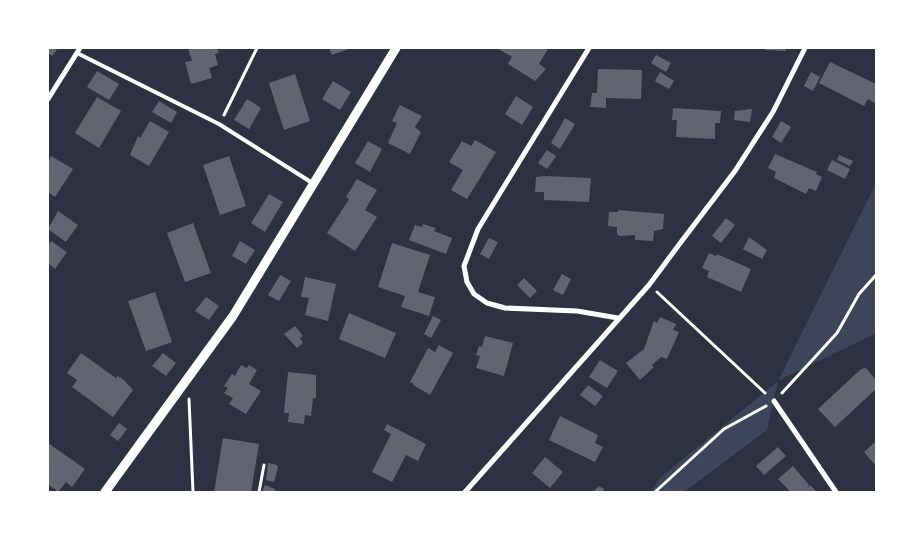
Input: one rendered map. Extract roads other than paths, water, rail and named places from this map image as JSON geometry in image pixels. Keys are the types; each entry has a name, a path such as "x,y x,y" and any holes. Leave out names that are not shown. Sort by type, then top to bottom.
{"street":[{"path":"105,492 233,316 396,48"},
{"path":"589,48 478,229 464,266 470,288 474,294 487,303 504,308 578,311 618,318"},
{"path":"466,492 649,285 735,171 773,112 805,48"},
{"path":"48,99 79,50"},
{"path":"774,402 836,492"}],"lane":[{"path":"79,50 219,124 314,184"}]}
